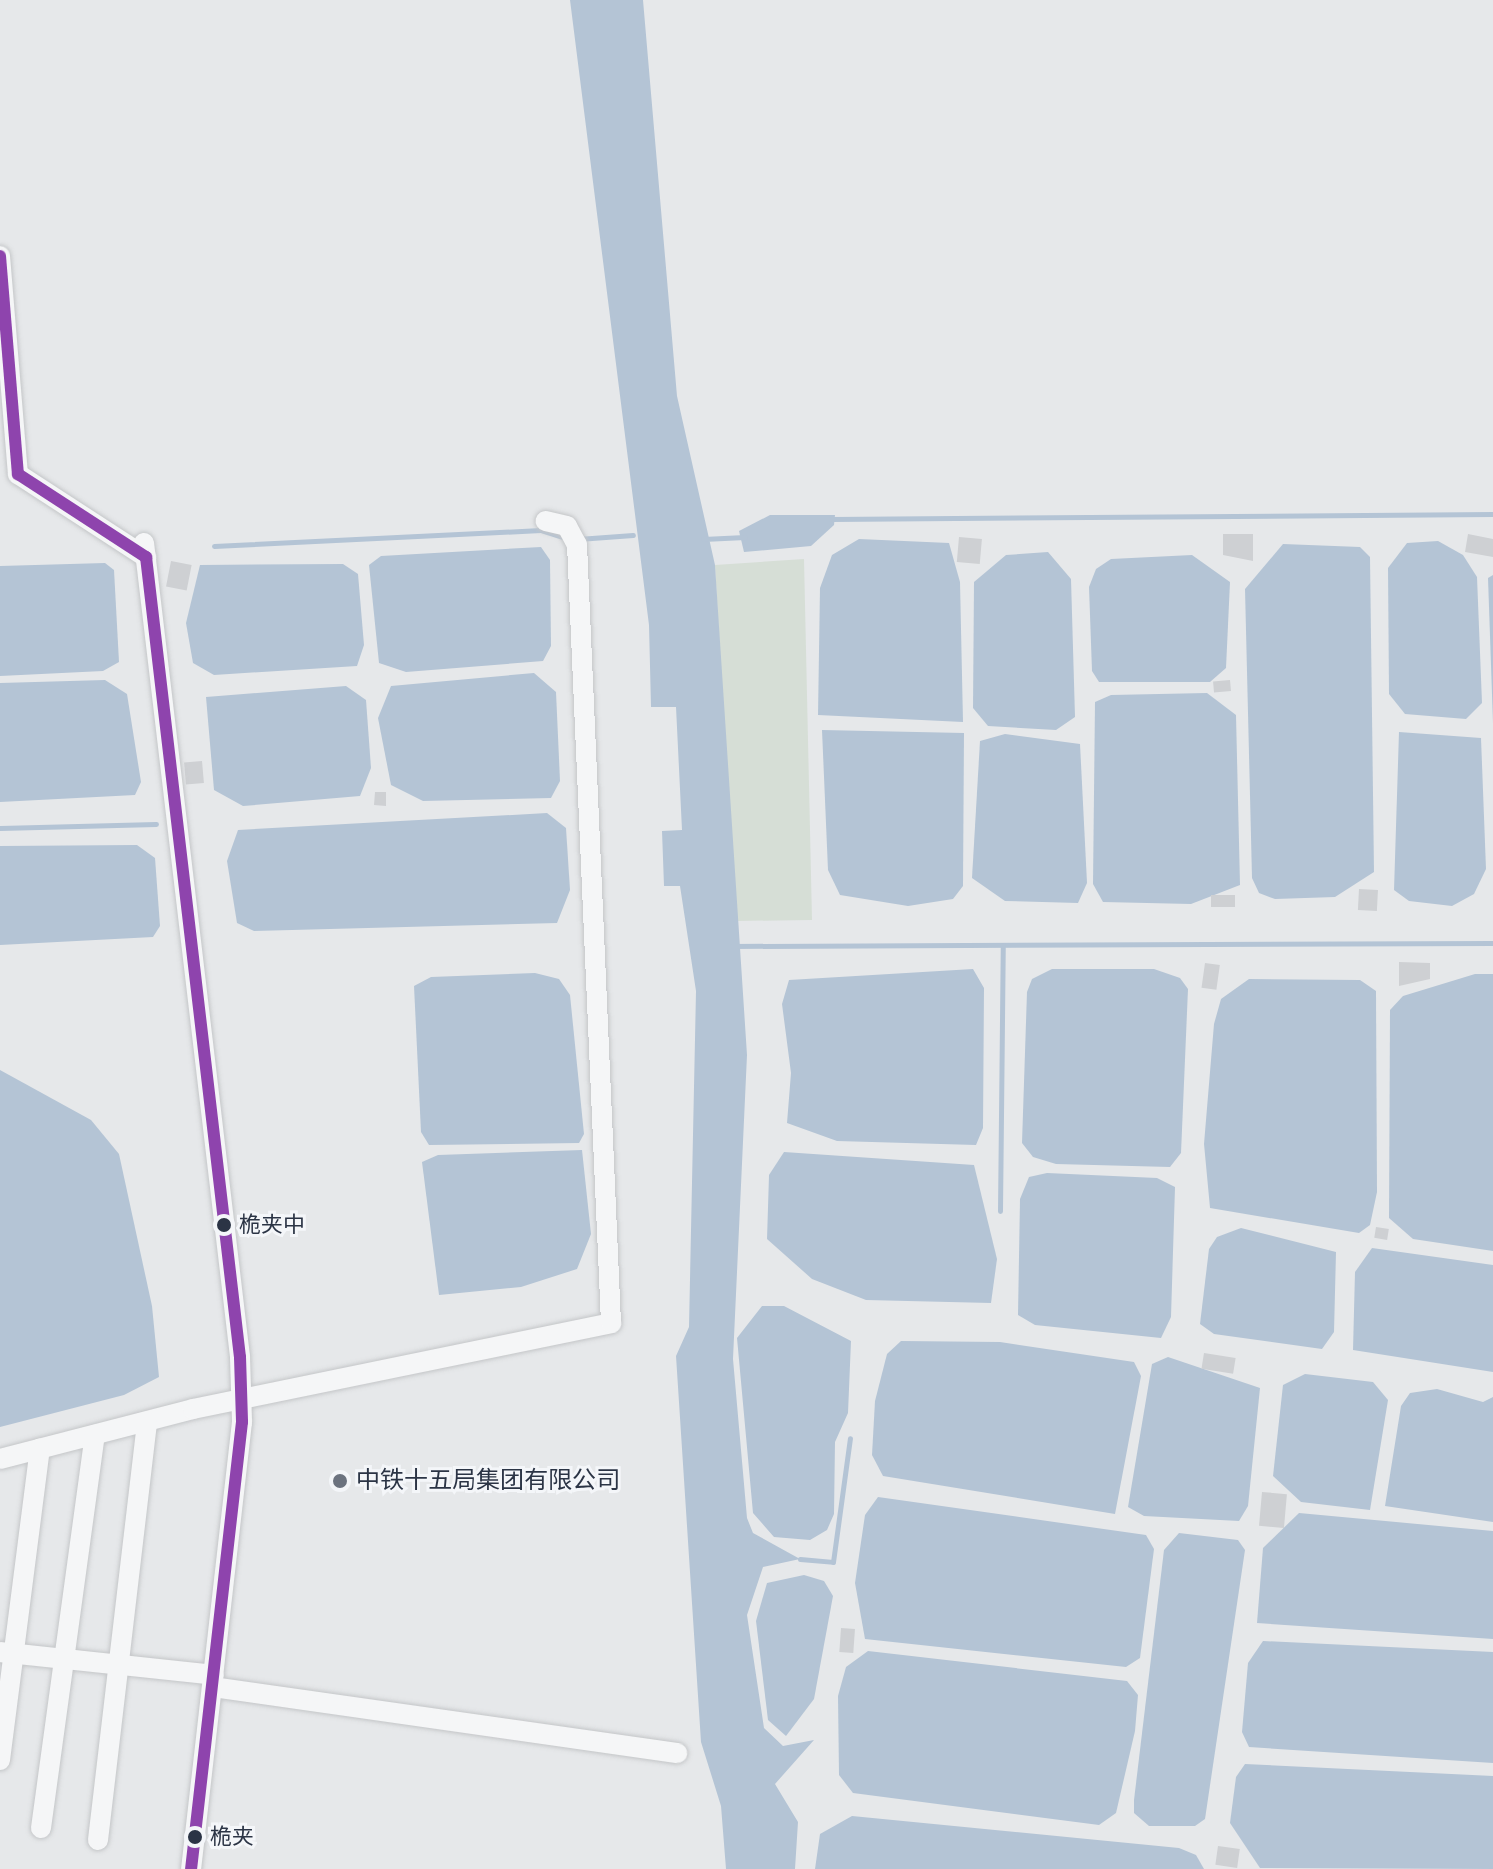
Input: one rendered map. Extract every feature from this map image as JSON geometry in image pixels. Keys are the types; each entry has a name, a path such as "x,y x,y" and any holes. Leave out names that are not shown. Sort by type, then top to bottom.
{"street":[{"path":"0,256 18,474 145,550 241,1402 191,1869"},
{"path":"0,1459 147,1422 611,1323 577,545 567,526 546,521"},
{"path":"98,1840 147,1422"},
{"path":"41,1828 95,1435"},
{"path":"0,1760 7,1653 40,1449"},
{"path":"7,1653 120,1666 677,1753"}],"shaded area":[{"path":"804,559 812,920 735,921 715,565"}],"water":[{"path":"570,0 643,0 677,396 715,565 747,1055 733,1359 747,1518 753,1533 800,1559 763,1567 747,1615 764,1728 783,1746 814,1740 775,1784 798,1822 795,1869 726,1869 721,1806 701,1742 676,1356 689,1327 696,991 680,886 664,886 662,831 682,830 676,707 651,707 649,625"},
{"path":"770,515 835,515 834,525 811,546 744,552 739,531"},
{"path":"859,539 949,543 960,582 963,722 818,715 820,588 832,555"},
{"path":"1438,541 1463,555 1477,577 1482,703 1466,719 1405,714 1389,694 1388,568 1407,543"},
{"path":"1283,544 1360,547 1370,557 1374,872 1335,897 1275,899 1259,893 1252,878 1245,589"},
{"path":"541,547 550,560 551,646 543,661 406,672 379,663 369,565 381,556"},
{"path":"1048,552 1071,579 1075,717 1056,730 988,726 973,708 974,582 1006,555"},
{"path":"1192,555 1230,582 1226,668 1210,682 1099,682 1092,671 1089,587 1096,569 1111,559"},
{"path":"105,563 114,570 119,662 103,671 0,676 0,566"},
{"path":"343,564 358,574 364,645 357,666 214,675 193,663 186,623 200,565"},
{"path":"1493,575 1493,723 1488,578"},
{"path":"534,673 556,692 560,781 551,798 423,801 391,785 378,718 391,686"},
{"path":"105,680 127,694 141,782 135,795 0,802 0,683"},
{"path":"346,686 366,700 371,768 360,796 243,806 214,790 206,697"},
{"path":"1207,693 1236,715 1240,885 1191,904 1103,902 1093,884 1095,702 1111,695"},
{"path":"822,730 964,733 963,886 953,899 908,906 840,895 828,870"},
{"path":"1399,732 1481,738 1486,869 1474,894 1452,906 1409,901 1394,890"},
{"path":"1005,734 1080,744 1087,883 1078,903 1005,901 972,878 980,741"},
{"path":"547,813 566,828 570,890 557,923 254,931 237,923 227,861 238,830"},
{"path":"137,845 155,858 160,926 153,937 0,945 0,846"},
{"path":"973,969 984,988 983,1128 976,1145 837,1141 787,1123 791,1073 782,1004 789,980"},
{"path":"1052,969 1154,969 1180,978 1188,989 1181,1153 1170,1167 1056,1164 1033,1157 1022,1143 1027,992 1032,979"},
{"path":"535,973 559,979 570,995 584,1134 579,1143 429,1145 421,1132 414,986 431,977"},
{"path":"1475,974 1493,974 1493,1251 1413,1239 1389,1218 1390,1010 1403,996"},
{"path":"1249,979 1360,980 1376,991 1377,1192 1370,1225 1359,1233 1210,1208 1204,1144 1214,1024 1221,999"},
{"path":"0,1070 91,1120 119,1154 152,1306 159,1377 124,1395 0,1427"},
{"path":"582,1150 591,1234 577,1269 521,1287 439,1295 422,1162 438,1155"},
{"path":"784,1152 974,1165 997,1259 991,1303 866,1300 812,1279 767,1239 769,1175"},
{"path":"1047,1173 1157,1178 1175,1187 1171,1317 1161,1338 1035,1325 1018,1315 1020,1199 1029,1177"},
{"path":"1241,1228 1336,1252 1334,1332 1322,1349 1214,1334 1200,1324 1209,1249 1217,1237"},
{"path":"1372,1248 1493,1265 1493,1372 1353,1350 1355,1272"},
{"path":"762,1306 784,1306 851,1341 848,1413 835,1442 834,1514 827,1530 810,1540 774,1537 753,1513 737,1338"},
{"path":"901,1341 1000,1342 1134,1362 1141,1376 1115,1514 883,1476 872,1455 875,1401 887,1354"},
{"path":"1168,1357 1260,1388 1248,1506 1239,1521 1144,1516 1128,1507 1152,1364"},
{"path":"1305,1374 1373,1382 1388,1400 1370,1510 1301,1502 1273,1476 1283,1385"},
{"path":"1437,1389 1483,1402 1493,1397 1493,1522 1385,1506 1401,1406 1410,1393"},
{"path":"878,1497 1146,1535 1154,1549 1140,1658 1126,1667 865,1639 855,1583 865,1515"},
{"path":"1299,1513 1493,1531 1493,1639 1257,1623 1263,1548"},
{"path":"1179,1533 1238,1540 1245,1550 1205,1819 1195,1826 1149,1826 1134,1813 1134,1800 1164,1550"},
{"path":"804,1575 824,1581 833,1596 814,1699 786,1736 768,1720 756,1621 767,1583"},
{"path":"1263,1641 1493,1652 1493,1763 1249,1747 1242,1732 1248,1663"},
{"path":"868,1651 1127,1681 1138,1695 1135,1731 1116,1813 1099,1825 853,1793 839,1775 838,1696 846,1667"},
{"path":"1245,1764 1493,1776 1493,1869 1260,1868 1230,1823 1236,1777"},
{"path":"852,1816 1179,1848 1196,1855 1204,1869 815,1869 820,1834"}],"building":[{"path":"1223,534 1253,534 1253,561 1223,555"},
{"path":"1468,534 1493,539 1493,557 1465,552"},
{"path":"959,537 982,539 980,564 957,562"},
{"path":"171,561 192,565 187,591 166,587"},
{"path":"1230,680 1231,691 1214,692 1213,681"},
{"path":"202,761 204,783 186,784 184,763"},
{"path":"375,792 386,792 386,806 374,805"},
{"path":"1359,889 1378,890 1377,911 1358,910"},
{"path":"1211,895 1235,895 1235,907 1211,907"},
{"path":"1399,962 1430,963 1430,979 1399,986"},
{"path":"1205,963 1220,965 1216,990 1202,988"},
{"path":"1376,1227 1389,1229 1387,1240 1374,1238"},
{"path":"1204,1353 1236,1358 1233,1374 1201,1369"},
{"path":"1262,1492 1287,1494 1284,1528 1259,1526"},
{"path":"841,1628 855,1629 853,1653 839,1652"},
{"path":"1218,1846 1240,1849 1237,1868 1215,1865"}],"waterway":[{"path":"831,519 1493,514"},
{"path":"214,546 541,530 568,539"},
{"path":"578,539 633,535"},
{"path":"703,539 745,537"},
{"path":"0,828 156,824"},
{"path":"732,946 1493,943"},
{"path":"1000,1211 1003,945"},
{"path":"800,1559 833,1562 850,1438"}],"transit line":[{"path":"0,256 18,474 146,557"},
{"path":"146,557 240,1357 242,1422 191,1869"}],"place":[{"name":"桅夹中","path":"224,1225"},
{"name":"中铁十五局集团有限公司","path":"340,1481"},
{"name":"桅夹","path":"195,1837"}]}
